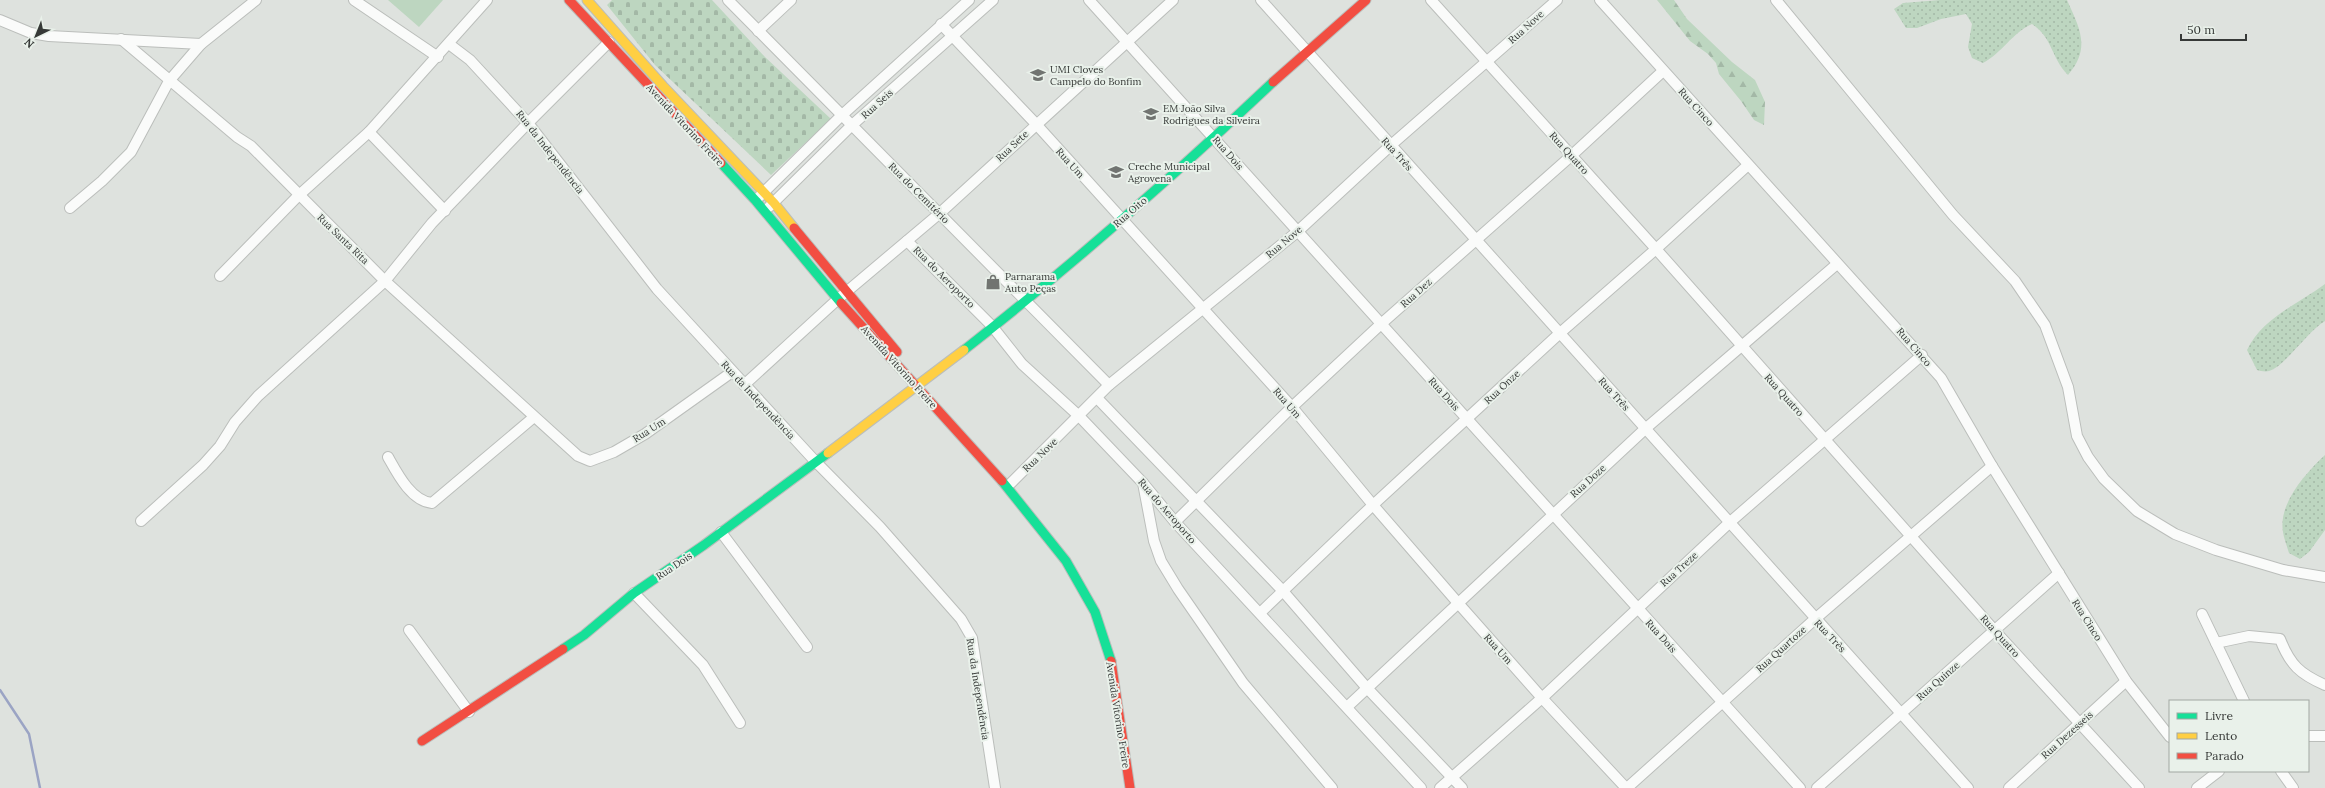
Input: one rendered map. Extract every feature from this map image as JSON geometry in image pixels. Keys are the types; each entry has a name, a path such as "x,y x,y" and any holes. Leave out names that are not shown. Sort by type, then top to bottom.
{"street":[{"path":"70,208 102,182 131,152 169,81 200,44 256,0"},
{"path":"354,0 438,57"},
{"path":"220,276 298,196 369,132 438,57 487,0"},
{"name":"Avenida Vitorino Freire","path":"569,0 765,211 838,299 1011,483 1048,525 1076,563 1103,616 1114,646 1137,788"},
{"name":"Avenida Vitorino Freire","path":"589,0 663,86 765,192 849,291 919,385 1005,485 1050,539 1066,561 1095,612 1112,663 1130,788"},
{"name":"Rua do Cemitério","path":"728,0 841,116 940,213 1025,302 1109,385"},
{"path":"758,30 791,0"},
{"path":"756,201 841,116 969,0"},
{"name":"Rua Seis","path":"765,211 852,126 992,0"},
{"name":"Rua Dois","path":"1089,0 1215,137 1297,232 1721,703 1800,788"},
{"name":"Rua Sete","path":"849,291 940,213 1173,0"},
{"name":"Rua Três","path":"1261,0 1390,146 1560,333 1968,788"},
{"name":"Rua Oito","path":"919,385 992,326 1025,302 1121,220 1215,137 1306,51 1366,0"},
{"name":"Rua Quatro","path":"1431,0 1656,249 1995,631 2139,788"},
{"name":"Rua Nove","path":"1011,483 1080,416 1109,385 1203,311 1297,232 1390,146 1487,63 1557,0"},
{"name":"Rua Cinco","path":"1600,0 1663,72 1922,355 1950,391 1992,466 2126,682 2169,736"},
{"path":"1776,0 1954,215 2015,281 2045,325 2068,387 2077,436 2088,457 2104,479 2137,511 2175,534 2216,550 2283,570 2325,577"},
{"path":"0,20 32,33 49,36 121,38 200,44"},
{"name":"Rua Um","path":"941,24 1036,124 1203,311 1292,407 1373,505 1458,603 1542,698 1627,788"},
{"name":"Rua Santa Rita","path":"121,38 169,81 237,138 251,146 298,196 385,281 562,442"},
{"path":"141,521 203,465 220,446 235,422 258,396 385,281 445,211 528,123 609,42"},
{"name":"Rua da Independência","path":"449,44 470,60 528,123 657,289 744,385 880,527 968,630 975,658 995,788"},
{"name":"Rua Dez","path":"1175,522 1292,407 1381,324 1571,156 1663,72"},
{"path":"369,132 445,211"},
{"name":"Rua Onze","path":"1260,613 1282,590 1466,419 1748,165"},
{"name":"Rua do Aeroporto","path":"907,241 992,326 1022,364 1080,416 1143,483 1175,522 1420,788"},
{"name":"Rua Doze","path":"1347,707 1366,687 1645,429 1838,264"},
{"path":"744,385 838,299 849,291"},
{"name":"Rua Treze","path":"1440,788 1542,698 1636,608 1729,523 1922,355"},
{"name":"Rua Um","path":"562,442 578,456 590,461 596,461 646,434 732,372"},
{"name":"Rua Dois","path":"422,741 584,635 634,593 721,532 815,460 919,385"},
{"path":"1097,398 1198,501 1282,590 1366,687 1462,788"},
{"path":"388,457 404,483 423,500 432,503 534,417"},
{"name":"Rua Quartoze","path":"1627,788 1815,619 1992,466"},
{"path":"1143,483 1154,541 1161,561 1178,589 1243,683 1332,788"},
{"path":"721,532 807,648"},
{"name":"Rua Quinze","path":"1817,788 2059,573"},
{"path":"634,593 703,665 740,723"},
{"path":"2202,614 2244,700"},
{"path":"409,630 468,712"},
{"path":"2216,643 2249,636 2280,639 2285,652 2303,675 2325,685"},
{"name":"Rua Dezesseis","path":"2008,788 2126,682"},
{"path":"2309,736 2325,736"},
{"path":"2282,772 2293,788"},
{"path":"2197,788 2211,773"}],"green space":[{"path":"388,0 443,0 419,27"},
{"path":"612,0 712,0 765,57 831,119 771,175 655,65 607,5"},
{"path":"1657,0 1674,0 1687,19 1732,62 1755,80 1765,102 1764,125 1754,120 1719,74 1716,63 1708,54 1690,41"},
{"path":"1940,0 2067,0 2076,20 2081,38 2079,56 2068,75 2062,69 2044,35 2032,24 2019,32 1996,54 1983,63 1972,58 1968,47 1972,24 1966,14 1941,19 1917,28 1906,28 1894,9 1903,3"},
{"path":"2325,284 2325,321 2311,332 2282,363 2268,371 2257,370 2247,350 2254,339 2271,320"},
{"path":"2325,455 2325,530 2309,552 2300,559 2289,553 2283,532 2285,510 2295,489"}],"waterway":[{"path":"0,690 29,734 40,788"}],"traffic: fast":[{"path":"964,350 1044,286 1122,220 1273,82"},
{"path":"721,163 756,201 841,303"},
{"path":"563,649 584,635 634,593 704,545 828,453"},
{"path":"1002,481 1066,561 1095,612 1111,661"}],"traffic: slow":[{"path":"587,0 663,86 774,203 794,228"},
{"path":"828,453 964,350"}],"traffic: jam":[{"path":"569,0 721,163"},
{"path":"1273,82 1366,0"},
{"path":"794,228 897,352"},
{"path":"841,303 1002,481"},
{"path":"422,741 563,649"},
{"path":"1111,661 1130,788"}],"place":[{"name":"UMI Cloves Campelo do Bonfim","path":"1038,75"},
{"name":"EM João Silva Rodrigues da Silveira","path":"1151,114"},
{"name":"Creche Municipal Agrovena","path":"1116,172"},
{"name":"Parnarama Auto Peças","path":"993,282"}]}
